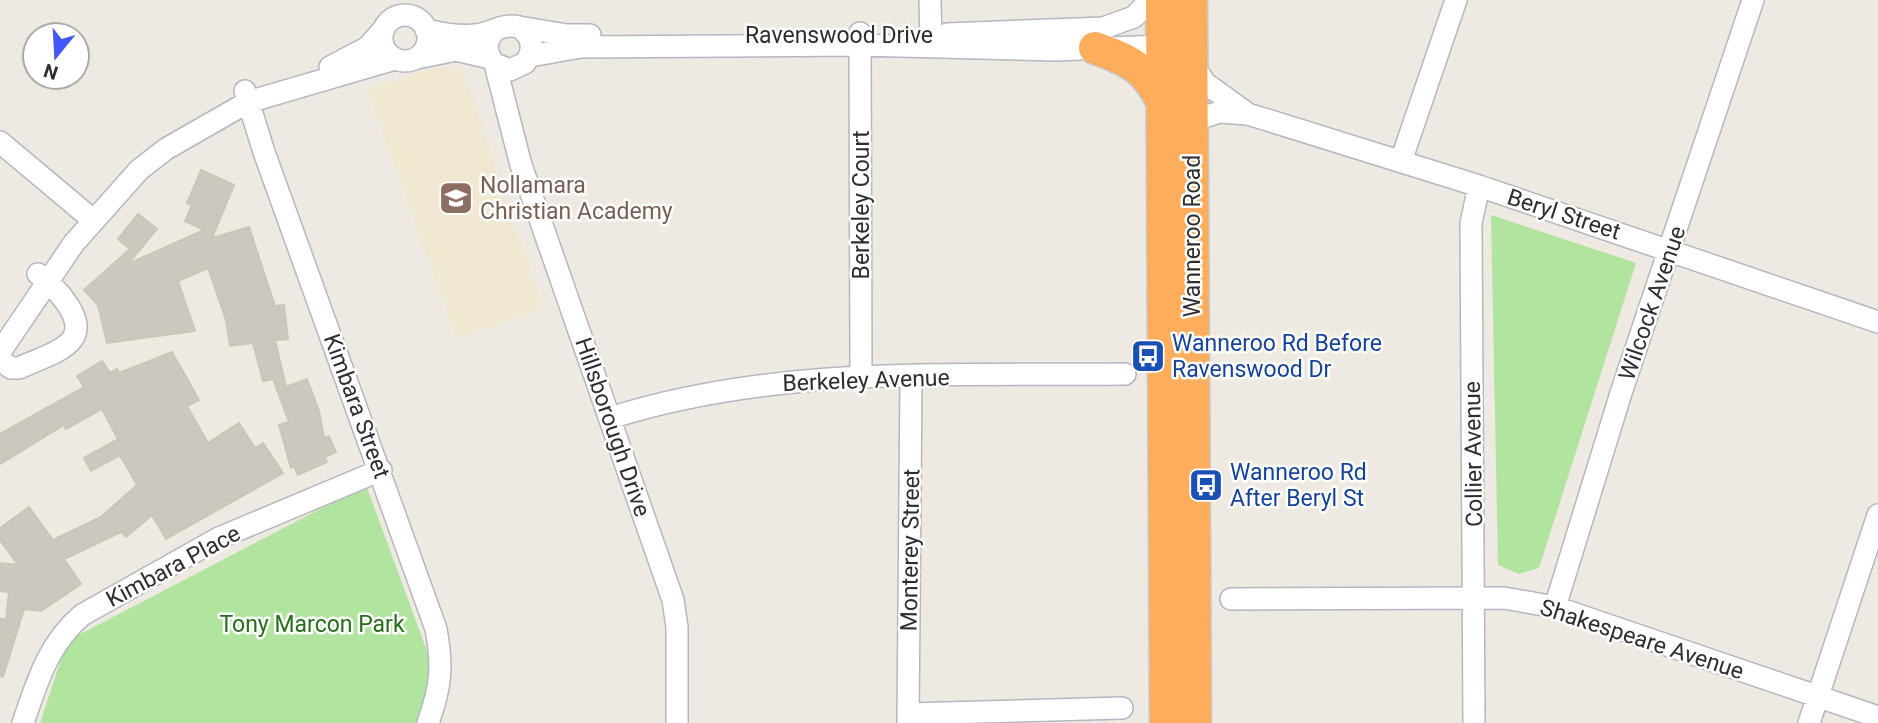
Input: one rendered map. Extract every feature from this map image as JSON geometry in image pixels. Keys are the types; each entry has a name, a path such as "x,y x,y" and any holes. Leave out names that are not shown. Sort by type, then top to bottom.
{"highway":[{"name":"Wanneroo Road","path":"1162,0 1166,723"},
{"name":"Wanneroo Road","path":"1191,0 1195,723"},
{"path":"1095,48 1140,69 1151,79 1163,103"}],"street":[{"path":"388,0 384,47 395,59"},
{"path":"930,0 931,40"},
{"name":"Ravenswood Drive","path":"519,27 567,35 931,40 1102,27 1134,17 1150,0"},
{"path":"1163,46 1176,26 1181,0"},
{"path":"1401,161 1456,0"},
{"name":"Wilcock Avenue","path":"1555,607 1621,393 1754,0"},
{"path":"0,333 87,216 145,149 186,121 247,97 344,62 376,41 385,27 401,16 407,8 426,30 464,36 494,31 510,24 519,27 531,39 528,60 510,70 492,61 456,50 403,61 395,59 247,97"},
{"path":"417,58 426,47 426,30"},
{"path":"492,61 487,44 494,31"},
{"name":"Ravenswood Drive","path":"528,60 581,47 860,39"},
{"name":"Berkeley Court","path":"860,39 861,377"},
{"name":"Ravenswood Drive","path":"931,40 1005,50 1163,46"},
{"name":"Hillsborough Drive","path":"515,136 517,90 528,60"},
{"name":"Hillsborough Drive","path":"492,61 521,165 673,600 677,628 677,723"},
{"name":"Beryl Street","path":"1192,63 1205,83 1248,114"},
{"name":"Kimbara Street","path":"247,97 436,629 443,664 438,695 428,723"},
{"name":"Beryl Street","path":"1191,121 1220,112 1248,114 1479,186 1878,322"},
{"path":"0,142 87,216"},
{"name":"Collier Avenue","path":"1474,723 1471,223 1479,186"},
{"path":"0,352 43,277"},
{"path":"0,360 11,368 19,368 64,346 74,336 76,323 64,298 43,277"},
{"name":"Berkeley Avenue","path":"610,418 639,408 772,383 861,377 1125,374"},
{"name":"Monterey Street","path":"908,718 911,377"},
{"name":"Kimbara Place","path":"23,723 47,656 63,631 82,615 219,538 381,470"},
{"path":"1809,723 1878,515"},
{"name":"Shakespeare Avenue","path":"1231,599 1475,597 1504,598 1555,607 1878,717"},
{"path":"908,718 1122,708"}],"shaded area":[{"name":"Nollamara Christian Academy","path":"440,67 463,70 543,308 457,339 367,89"}],"green space":[{"path":"1491,215 1636,263 1539,568 1519,574 1498,565"},
{"name":"Tony Marcon Park","path":"366,485 434,670 416,723 40,723 67,641"}],"building":[{"path":"201,170 234,185 212,238 249,227 275,306 284,305 288,339 275,340 286,387 307,379 319,411 324,438 329,436 336,452 325,457 327,462 298,475 294,466 291,468 279,425 289,422 273,379 263,381 253,343 230,346 226,320 208,268 178,281 195,331 107,343 98,305 84,290 130,249 118,239 138,214 157,229 128,264 204,230 185,221 192,205 187,203"},
{"path":"172,352 199,400 187,406 208,443 239,423 255,448 263,443 283,473 166,539 152,515 126,537 121,532 64,559 81,584 41,611 24,609 3,677 0,676 0,618 6,620 9,592 0,591 0,563 18,565 0,540 0,528 29,507 53,540 101,517 137,485 120,455 91,471 84,458 118,439 102,409 66,429 64,425 0,464 0,434 84,387 77,376 102,361 110,373 117,369 119,373"}],"place":[{"name":"Nollamara Christian Academy","path":"456,198"},
{"name":"Wanneroo Rd Before Ravenswood Dr","path":"1148,356"},
{"name":"Wanneroo Rd After Beryl St","path":"1206,485"}]}
